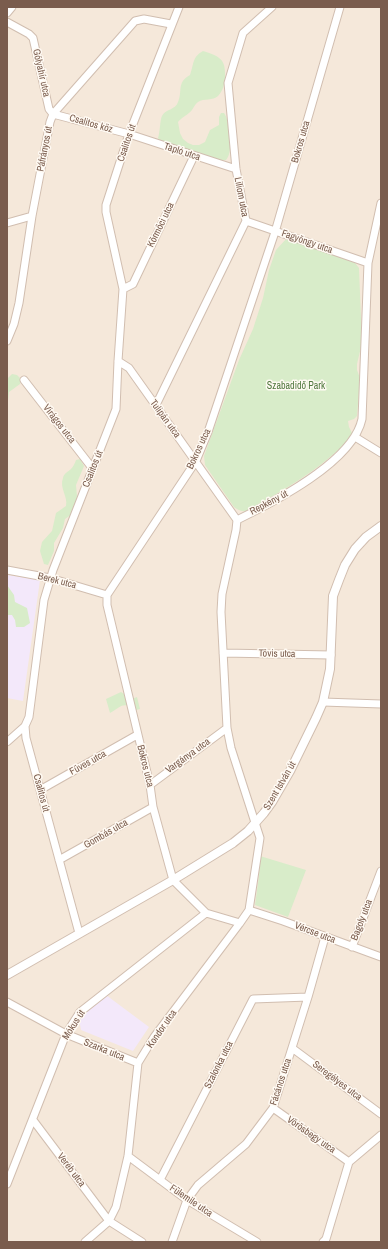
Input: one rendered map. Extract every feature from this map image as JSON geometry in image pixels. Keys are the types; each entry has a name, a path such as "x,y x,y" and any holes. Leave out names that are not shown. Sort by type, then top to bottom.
{"street":[{"path":"7,13 12,7"},
{"name":"Csalitos út","path":"79,934 26,738 25,726 29,717 44,600 50,578 116,409 123,289 106,212 106,205 129,134 178,7"},
{"name":"Liliom utca","path":"156,405 246,221 236,169 228,89 230,76 243,33 272,7"},
{"name":"Bokros utca","path":"173,880 137,735 107,605 107,595 196,461 208,432 275,232 340,7"},
{"name":"Páfrányos út","path":"7,341 17,315 32,216 50,122 53,114 135,21 144,19 171,24"},
{"name":"Gólyahír utca","path":"7,22 29,34 33,38 49,109 53,114"},
{"name":"Csalitos köz","path":"53,114 129,134"},
{"name":"Tapló utca","path":"129,134 236,169"},
{"name":"Körmöci utca","path":"123,289 133,284 194,156"},
{"name":"Repkény út","path":"237,520 279,499 308,481 332,461 355,437 360,429 362,419 368,263 381,203"},
{"path":"7,223 32,216"},
{"name":"Fagyöngy utca","path":"246,221 368,263"},
{"name":"Tulipán utca","path":"118,361 129,368 237,520"},
{"name":"Virágos utca","path":"24,380 93,469"},
{"path":"355,437 381,453"},
{"path":"237,520 221,602 227,728 231,748 255,824"},
{"name":"Szent István út","path":"7,975 173,880 233,843 255,824 280,789 323,702 328,680 331,655 333,596 338,580 355,549 366,537 381,526"},
{"name":"Berek utca","path":"7,570 50,578 107,595"},
{"name":"Tövis utca","path":"223,653 331,655"},
{"path":"323,702 381,704"},
{"path":"7,742 25,726"},
{"name":"Vargánya utca","path":"150,785 227,728"},
{"name":"Füves utca","path":"40,790 137,735"},
{"name":"Gombás utca","path":"59,860 154,807"},
{"name":"Kondor utca","path":"85,1242 109,1221 116,1207 128,1156 138,1063 154,1037 249,910 260,838 255,824"},
{"name":"Bagoly utca","path":"352,947 381,871"},
{"path":"173,880 206,913 240,923"},
{"name":"Vércse utca","path":"249,910 381,957"},
{"name":"Mókus út","path":"7,1184 66,1034 80,1012 206,913"},
{"name":"Fácános utca","path":"172,1242 188,1200 198,1185 246,1144 274,1108 308,997 324,937"},
{"name":"Szalonka utca","path":"160,1180 253,999 308,997"},
{"name":"Szarka utca","path":"7,1002 66,1034 138,1063"},
{"name":"Seregélyes utca","path":"292,1048 381,1114"},
{"name":"Vörösbegy utca","path":"274,1108 349,1162"},
{"name":"Veréb utca","path":"33,1120 109,1221"},
{"path":"326,1241 349,1162 381,1135"},
{"name":"Fülemile utca","path":"128,1156 188,1200 257,1242"},
{"path":"109,1221 142,1242"}],"shaded area":[{"path":"7,7 381,7 381,1242 7,1242"},
{"path":"7,575 40,580 23,701 7,698"},
{"path":"106,995 149,1027 133,1051 81,1030 79,1019"}],"green space":[{"path":"203,51 218,57 223,63 225,67 224,86 216,98 198,102 190,112 178,122 180,133 183,139 188,143 199,145 205,142 210,130 219,125 219,117 221,113 224,113 228,123 230,136 230,150 226,160 220,160 160,141 158,138 163,114 177,105 181,84 190,75 195,58"},
{"name":"Szabadidő Park","path":"287,238 355,263 359,268 362,343 357,364 357,370 360,378 357,416 348,421 353,435 333,455 288,487 252,508 242,511 234,507 205,465 204,456 239,360 253,329 276,250"},
{"path":"12,374 17,375 21,379 20,384 9,392 7,409 7,379"},
{"path":"80,459 84,466 76,485 76,505 72,514 65,519 63,528 54,543 54,551 48,565 44,564 40,551 42,542 52,531 56,513 66,506 66,499 62,485 64,476 72,468 76,460"},
{"path":"7,585 14,595 15,602 27,608 30,623 24,627 16,627 15,620 12,615 7,615"},
{"path":"121,692 132,699 137,697 140,709 136,710 125,705 110,713 106,699"},
{"path":"260,856 306,870 288,917 255,905"}]}
